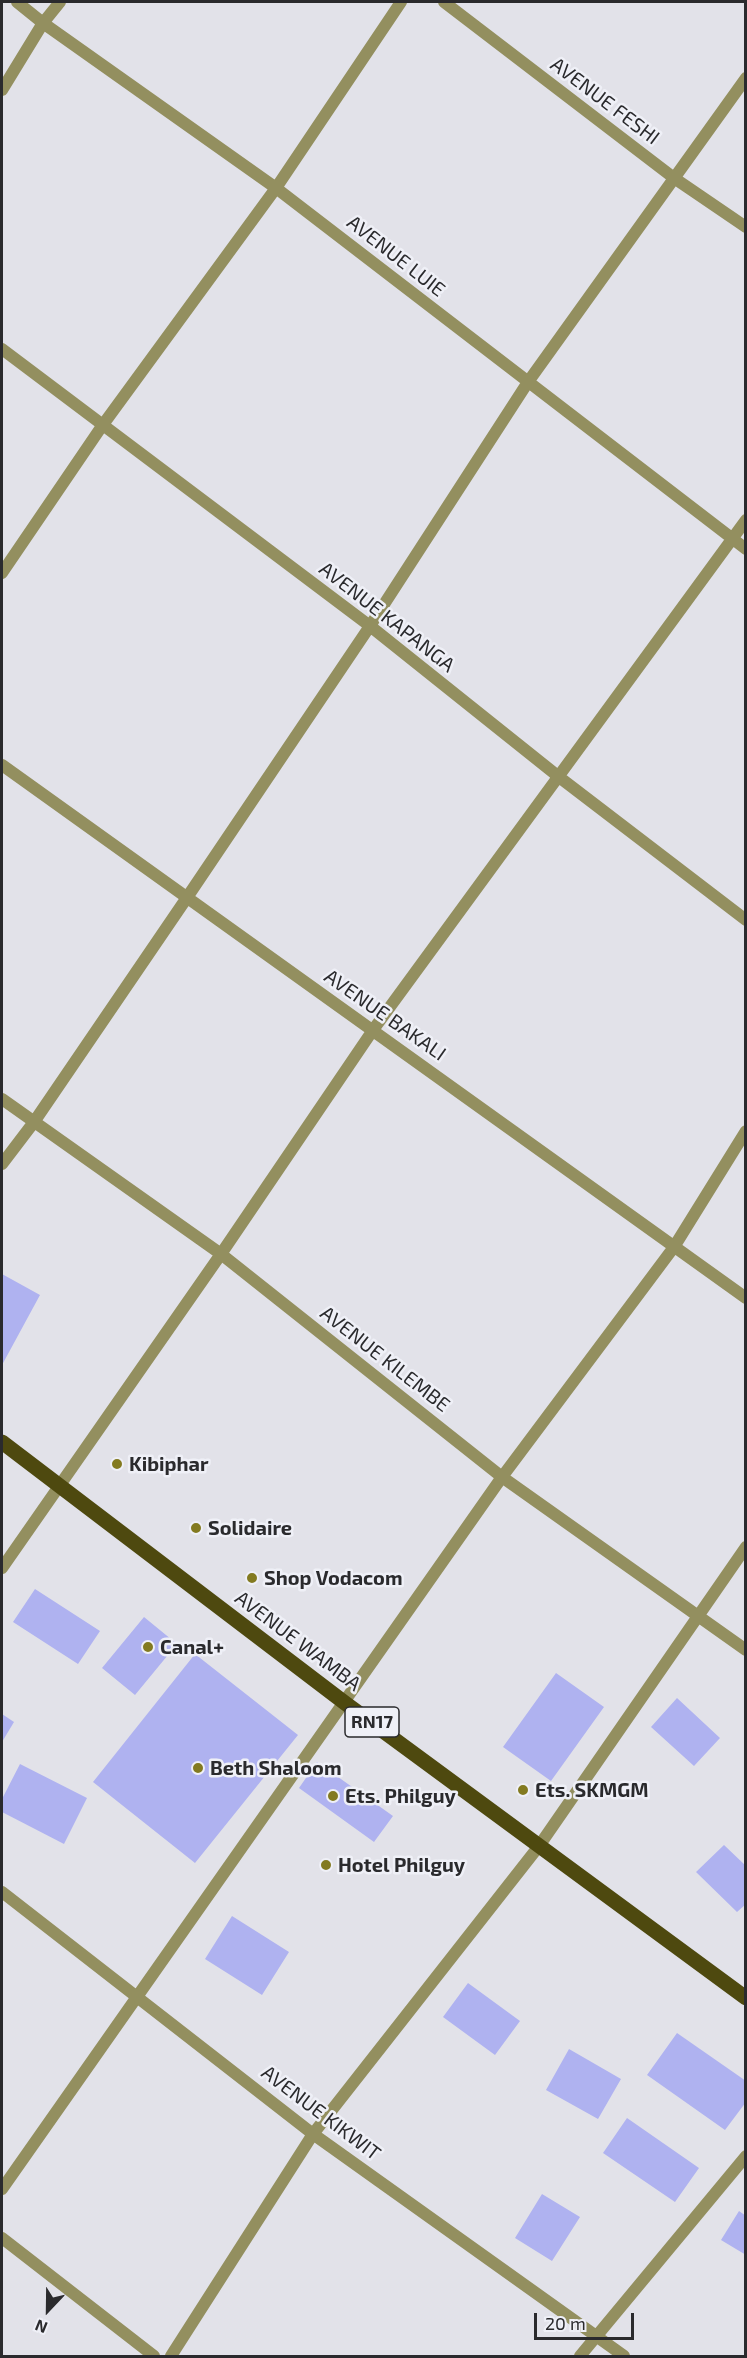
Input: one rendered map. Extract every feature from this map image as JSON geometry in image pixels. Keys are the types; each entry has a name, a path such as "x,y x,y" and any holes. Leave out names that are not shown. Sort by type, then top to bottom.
{"main road":[{"name":"AVENUE WAMBA","path":"2,1442 345,1703 746,1998"}],"street":[{"name":"AVENUE LUIE","path":"17,2 43,23 276,188 746,549"},
{"path":"2,90 43,23 60,2"},
{"path":"2,573 102,426 276,188 401,2"},
{"name":"AVENUE FESHI","path":"444,2 674,178 746,226"},
{"path":"2,1164 34,1122 370,626 528,382 746,78"},
{"name":"AVENUE KAPANGA","path":"2,349 370,626 560,777 746,920"},
{"path":"2,1568 221,1254 373,1030 746,520"},
{"name":"AVENUE BAKALI","path":"2,765 746,1298"},
{"name":"AVENUE KILEMBE","path":"2,1099 221,1254 502,1477 746,1650"},
{"path":"2,2189 502,1477 674,1247 746,1131"},
{"path":"171,2356 313,2134 539,1846 746,1547"},
{"name":"AVENUE KIKWIT","path":"2,1892 313,2134 624,2356"},
{"path":"580,2356 746,2156"},
{"path":"2,2238 154,2356"}],"building":[{"path":"2,1274 40,1295 2,1365"},
{"path":"35,1589 100,1631 78,1664 13,1622"},
{"path":"144,1617 177,1644 135,1695 102,1668"},
{"path":"195,1654 298,1735 195,1863 93,1782"},
{"path":"556,1673 604,1707 551,1781 503,1747"},
{"path":"677,1698 720,1738 694,1766 651,1727"},
{"path":"2,1714 14,1722 2,1742"},
{"path":"317,1762 393,1816 374,1842 299,1788"},
{"path":"20,1764 87,1798 64,1844 2,1812 2,1799"},
{"path":"724,1845 746,1866 746,1904 737,1912 696,1872"},
{"path":"232,1916 289,1952 262,1995 205,1959"},
{"path":"468,1983 520,2021 495,2055 443,2017"},
{"path":"677,2033 746,2081 746,2102 725,2130 647,2075"},
{"path":"569,2049 621,2079 598,2119 546,2090"},
{"path":"627,2118 699,2168 675,2202 603,2153"},
{"path":"542,2194 580,2217 552,2261 515,2238"},
{"path":"739,2211 746,2216 746,2255 721,2240"}],"place":[{"name":"Kibiphar","path":"117,1464"},
{"name":"Solidaire","path":"196,1528"},
{"name":"Shop Vodacom","path":"252,1578"},
{"name":"Canal+","path":"148,1647"},
{"name":"Beth Shaloom","path":"198,1768"},
{"name":"Ets. SKMGM","path":"523,1790"},
{"name":"Ets. Philguy","path":"333,1796"},
{"name":"Hotel Philguy","path":"326,1865"}]}
